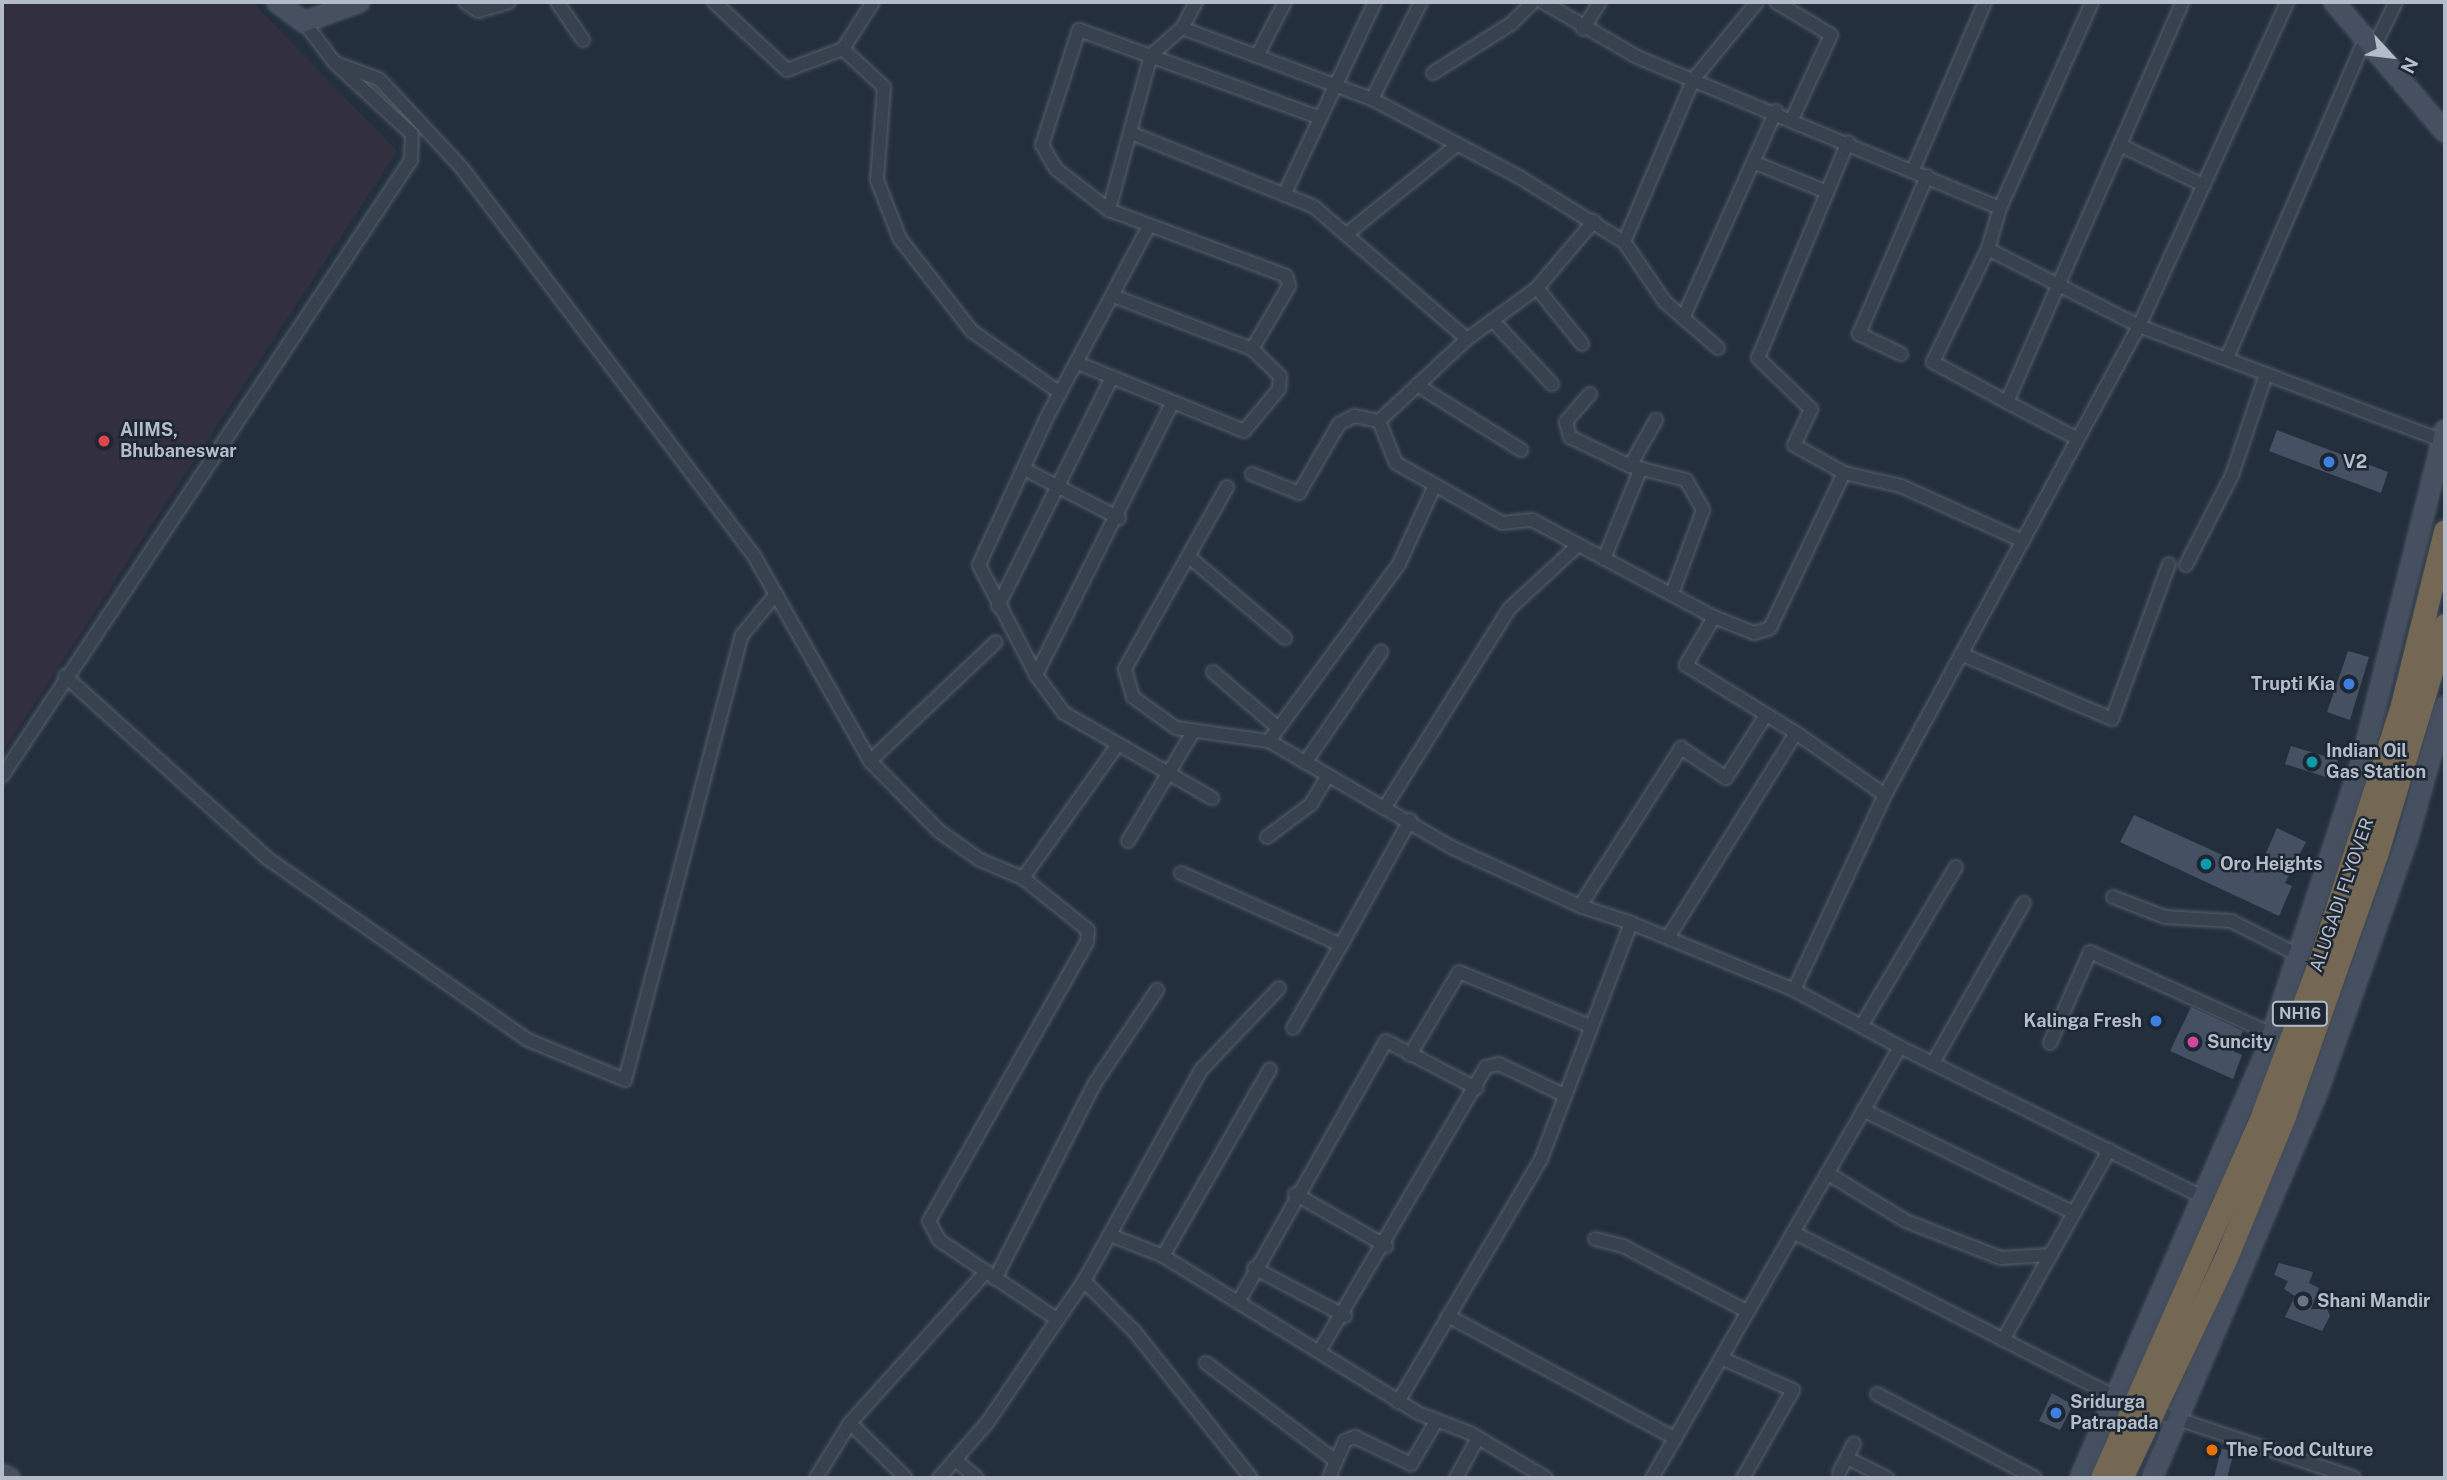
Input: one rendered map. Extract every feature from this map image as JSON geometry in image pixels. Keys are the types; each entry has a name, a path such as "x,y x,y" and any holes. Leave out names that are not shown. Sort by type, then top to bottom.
{"highway":[{"name":"ALUGADI FLYOVER","path":"2102,1478 2261,1119 2320,961 2402,705 2445,531"},
{"name":"ALUGADI FLYOVER","path":"2121,1478 2225,1260 2284,1116 2380,843 2445,625"}],"street":[{"path":"2,776 65,676 411,160 412,134 335,63 304,23 277,2"},
{"path":"304,23 360,2"},
{"path":"465,2 478,11 509,2"},
{"path":"557,2 583,40"},
{"path":"714,2 787,70 843,49 873,2"},
{"path":"1109,211 1151,55 1182,28 1196,2"},
{"path":"1257,56 1285,2"},
{"path":"1285,193 1332,85 1375,2"},
{"path":"1372,99 1421,2"},
{"path":"1433,73 1513,23 1534,2"},
{"path":"1543,2 1583,29 1693,80 1793,117 2000,208"},
{"path":"1583,29 1600,2"},
{"path":"1623,242 1693,80 1757,2"},
{"path":"1776,2 1831,35 1793,117"},
{"path":"1913,170 1986,2"},
{"path":"2078,439 1933,362 1988,249 2000,208 2092,2"},
{"path":"2007,402 2056,284 2183,2"},
{"path":"1794,990 1885,795 2139,326 2287,2"},
{"path":"2334,2 2445,132"},
{"path":"2227,358 2370,42 2396,2"},
{"path":"1182,28 1372,99 1594,221 1623,242 1651,286 1718,348"},
{"path":"1252,349 1289,286 1286,276 1109,211 1056,169 1042,145 1075,33 1085,30 1318,117"},
{"path":"843,49 884,88 877,180 900,239 972,331 1060,393"},
{"path":"335,63 379,79 461,167 753,554 870,761 939,831 980,860 1023,878 1090,935 929,1221 939,1240 1058,1320"},
{"path":"1683,318 1776,111"},
{"path":"1131,133 1285,193 1349,232 1466,340"},
{"path":"1848,142 1758,358 1811,409 1794,445 1844,473 1901,486 2023,541"},
{"path":"1349,232 1457,145"},
{"path":"2120,145 2203,185"},
{"path":"1753,162 1827,192"},
{"path":"1901,354 1859,334 1927,176"},
{"path":"1379,421 1466,340 1537,288 1594,221"},
{"path":"1149,226 1116,297 1080,364 1060,393 979,565 1036,675 1064,713 1116,747 1212,798"},
{"path":"1988,249 2139,326 2444,436 2362,760 2272,1034 2204,1198 2080,1478"},
{"path":"1537,288 1582,344"},
{"path":"1080,364 1110,381 1171,405 1250,429 1281,382 1252,349 1116,297"},
{"path":"1494,322 1552,384"},
{"path":"2186,565 2232,475 2266,374"},
{"path":"998,606 1110,381"},
{"path":"1417,385 1521,450"},
{"path":"1590,394 1575,405 1566,430 1636,467 1686,480 1703,510 1672,594"},
{"path":"1036,675 1119,518 1171,405"},
{"path":"1252,474 1299,493 1339,424 1354,416 1379,421"},
{"path":"1604,559 1636,467 1656,420"},
{"path":"1379,421 1396,463 1502,523 1526,519 1714,617 1754,633 1770,628 1844,473"},
{"path":"1024,469 1119,518"},
{"path":"1269,741 1399,564 1435,485"},
{"path":"1227,487 1125,669 1124,681 1163,721 1193,732 1269,741 1410,820 1451,847 1580,906 1669,936 1794,990 1900,1047 2204,1198"},
{"path":"1385,807 1510,608 1576,547"},
{"path":"1188,556 1285,638"},
{"path":"1961,654 2112,719 2169,564"},
{"path":"65,676 267,858 528,1040 625,1080 742,635 776,594"},
{"path":"1714,617 1686,665 1796,733 1885,795"},
{"path":"870,761 996,642"},
{"path":"1306,763 1381,652"},
{"path":"1213,671 1278,728"},
{"path":"2152,1478 2181,1420 2318,1090 2407,840 2445,706"},
{"path":"1580,906 1681,748 1726,778 1766,715"},
{"path":"1128,841 1193,732"},
{"path":"1669,936 1796,733"},
{"path":"1023,878 1116,747"},
{"path":"1267,837 1303,812 1328,776"},
{"path":"1293,1028 1410,820"},
{"path":"1862,1025 1956,867"},
{"path":"1181,873 1341,945"},
{"path":"2113,897 2165,917 2231,921 2298,955"},
{"path":"1933,1063 2024,903"},
{"path":"1398,1402 1541,1159 1590,1026 1632,923"},
{"path":"2050,1043 2090,952 2272,1034"},
{"path":"1410,1055 1459,972 1590,1026"},
{"path":"939,1478 955,1460 1084,1281 1201,1070 1279,988"},
{"path":"816,1478 850,1423 990,1276 1095,1083 1157,990"},
{"path":"1240,1299 1295,1194 1386,1041 1476,1088"},
{"path":"1652,1478 1900,1047"},
{"path":"1320,1350 1345,1316 1476,1088 1493,1064 1564,1095"},
{"path":"1163,1256 1270,1069"},
{"path":"1863,1110 2074,1213"},
{"path":"2003,1340 2109,1150"},
{"path":"1827,1173 1906,1221 2001,1258 2050,1255"},
{"path":"1295,1194 1386,1246"},
{"path":"1793,1233 2117,1398 2331,1475 2354,1478"},
{"path":"1110,1235 1163,1256 1240,1299 1398,1402 1478,1438 1546,1478"},
{"path":"1595,1239 1623,1246 1748,1312"},
{"path":"1254,1268 1345,1316"},
{"path":"1084,1281 1134,1331 1251,1478"},
{"path":"1448,1317 1675,1438"},
{"path":"1721,1358 1793,1390 1743,1478"},
{"path":"1206,1363 1336,1461"},
{"path":"1877,1394 2035,1478"},
{"path":"1329,1478 1345,1441 1355,1437 1411,1464 1437,1420"},
{"path":"850,1423 906,1478"},
{"path":"1455,1478 1478,1438"},
{"path":"1839,1473 1854,1444"},
{"path":"1847,1458 1887,1478"},
{"path":"955,1460 976,1478"},
{"path":"2,1474 10,1478"}],"shaded area":[{"name":"AIIMS, Bhubaneswar","path":"2,2 252,2 397,151 2,753"}],"building":[{"name":"V2","path":"2277,430 2388,472 2381,493 2269,451"},
{"name":"Trupti Kia","path":"2348,651 2369,657 2350,720 2327,712"},
{"name":"Indian Oil Gas Station","path":"2291,746 2338,760 2332,779 2285,764"},
{"name":"Oro Heights","path":"2134,815 2258,871 2277,828 2306,842 2285,883 2292,886 2279,916 2120,842"},
{"name":"Suncity","path":"2191,1007 2243,1031 2233,1051 2242,1055 2233,1079 2170,1051"},
{"name":"Shani Mandir","path":"2279,1263 2313,1272 2309,1283 2319,1288 2311,1309 2327,1309 2330,1316 2322,1331 2285,1317 2295,1296 2284,1289 2288,1281 2274,1275"},
{"name":"Sridurga Patrapada","path":"2052,1393 2073,1405 2060,1430 2039,1421"},
{"path":"2206,1444 2234,1452 2227,1478 2214,1478 2219,1457 2204,1453"}],"place":[{"name":"AIIMS, Bhubaneswar","path":"104,441"},
{"name":"V2","path":"2329,462"},
{"name":"Trupti Kia","path":"2349,684"},
{"name":"Indian Oil Gas Station","path":"2312,762"},
{"name":"Oro Heights","path":"2206,864"},
{"name":"Kalinga Fresh","path":"2156,1021"},
{"name":"Suncity","path":"2193,1042"},
{"name":"Shani Mandir","path":"2303,1301"},
{"name":"Sridurga Patrapada","path":"2056,1413"},
{"name":"The Food Culture","path":"2212,1450"}]}
